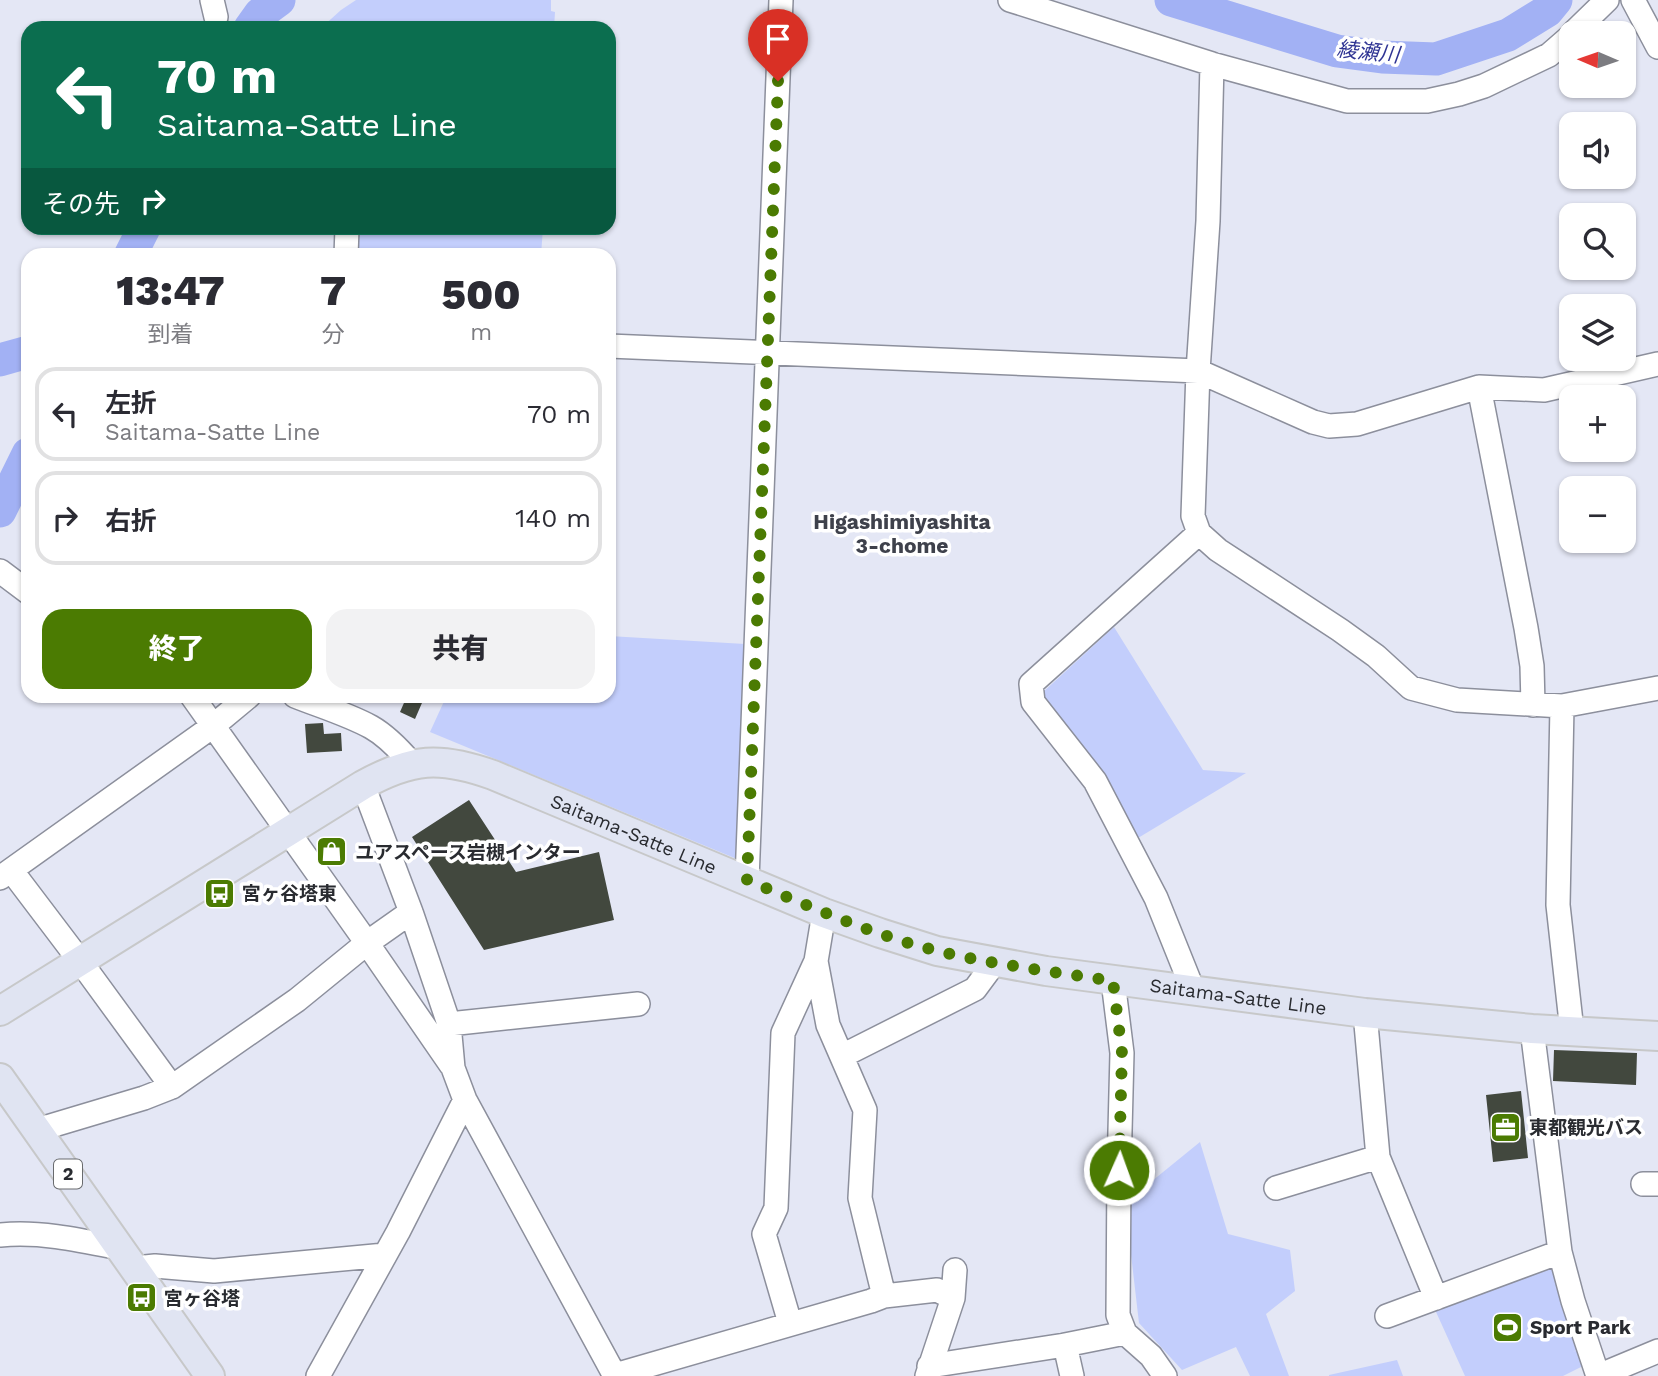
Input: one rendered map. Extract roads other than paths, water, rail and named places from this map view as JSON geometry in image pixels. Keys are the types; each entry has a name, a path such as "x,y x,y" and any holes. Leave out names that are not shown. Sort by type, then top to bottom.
{"main road":[{"name":"Saitama-Satte Line","path":"0,1011 363,785 393,770 430,762 452,763 493,775 824,913 937,951 1113,981 1364,1013 1532,1029 1658,1036"},
{"name":"2","path":"0,1078 210,1376"}],"street":[{"path":"747,880 781,0"},
{"path":"1010,0 1212,64 1348,101 1427,101 1459,94 1504,77 1549,55 1559,46"},
{"path":"1585,21 1607,0"},
{"path":"1633,0 1658,47"},
{"path":"1212,64 1208,221 1198,371 1194,516 1199,533 1218,550 1367,650 1411,688 1457,700 1562,706 1658,688"},
{"path":"616,346 1198,371 1313,422 1329,426 1357,424 1479,387 1544,390 1658,364"},
{"path":"1479,387 1526,628 1532,666 1533,705"},
{"path":"1193,990 1156,898 1095,781 1033,702 1031,684 1199,533"},
{"path":"0,571 21,587"},
{"path":"197,703 453,1068 465,1100 615,1375 884,1296 937,1290 953,1298"},
{"path":"172,1087 80,961 5,874 213,726 241,703"},
{"path":"330,703 350,707 412,764"},
{"path":"1562,706 1558,905 1572,1031"},
{"path":"363,785 411,912 449,1024 453,1068"},
{"path":"37,1130 172,1087 297,1000 367,943 411,912"},
{"path":"790,1323 764,1234 776,1208 783,1033 816,961 824,913"},
{"path":"816,961 828,1025 865,1110 860,1198 884,1296"},
{"path":"842,1056 975,989 995,962"},
{"path":"1113,981 1122,1053 1118,1315 1125,1333 1151,1356 1165,1376"},
{"path":"449,1024 638,1004"},
{"path":"1364,1013 1378,1157 1436,1298"},
{"path":"1532,1029 1560,1252 1598,1376 1658,1351"},
{"path":"318,1376 385,1255 465,1100"},
{"path":"1276,1188 1378,1157"},
{"path":"0,1235 20,1233 56,1237 145,1267 214,1271 385,1255"},
{"path":"1387,1316 1560,1252"},
{"path":"955,1270 953,1298 928,1371 1125,1333"},
{"path":"1065,1345 1072,1376"}],"waterway":[{"name":"綾瀬川","path":"255,21 279,0"},
{"name":"綾瀬川","path":"1171,0 1337,51 1382,57 1436,59 1508,35 1547,11 1556,0"},
{"name":"綾瀬川","path":"134,248 140,235"},
{"name":"綾瀬川","path":"0,360 21,354"},
{"path":"0,511 21,468"}],"place":[{"name":"ユアスペース岩槻インター","path":"332,852"},
{"name":"宮ヶ谷塔東","path":"219,893"},
{"name":"東都観光バス","path":"1506,1127"},
{"name":"宮ヶ谷塔","path":"141,1298"},
{"name":"Sport Park","path":"1507,1327"}],"district":[{"name":"Higashimiyashita 3-chome","path":"902,534"}]}
